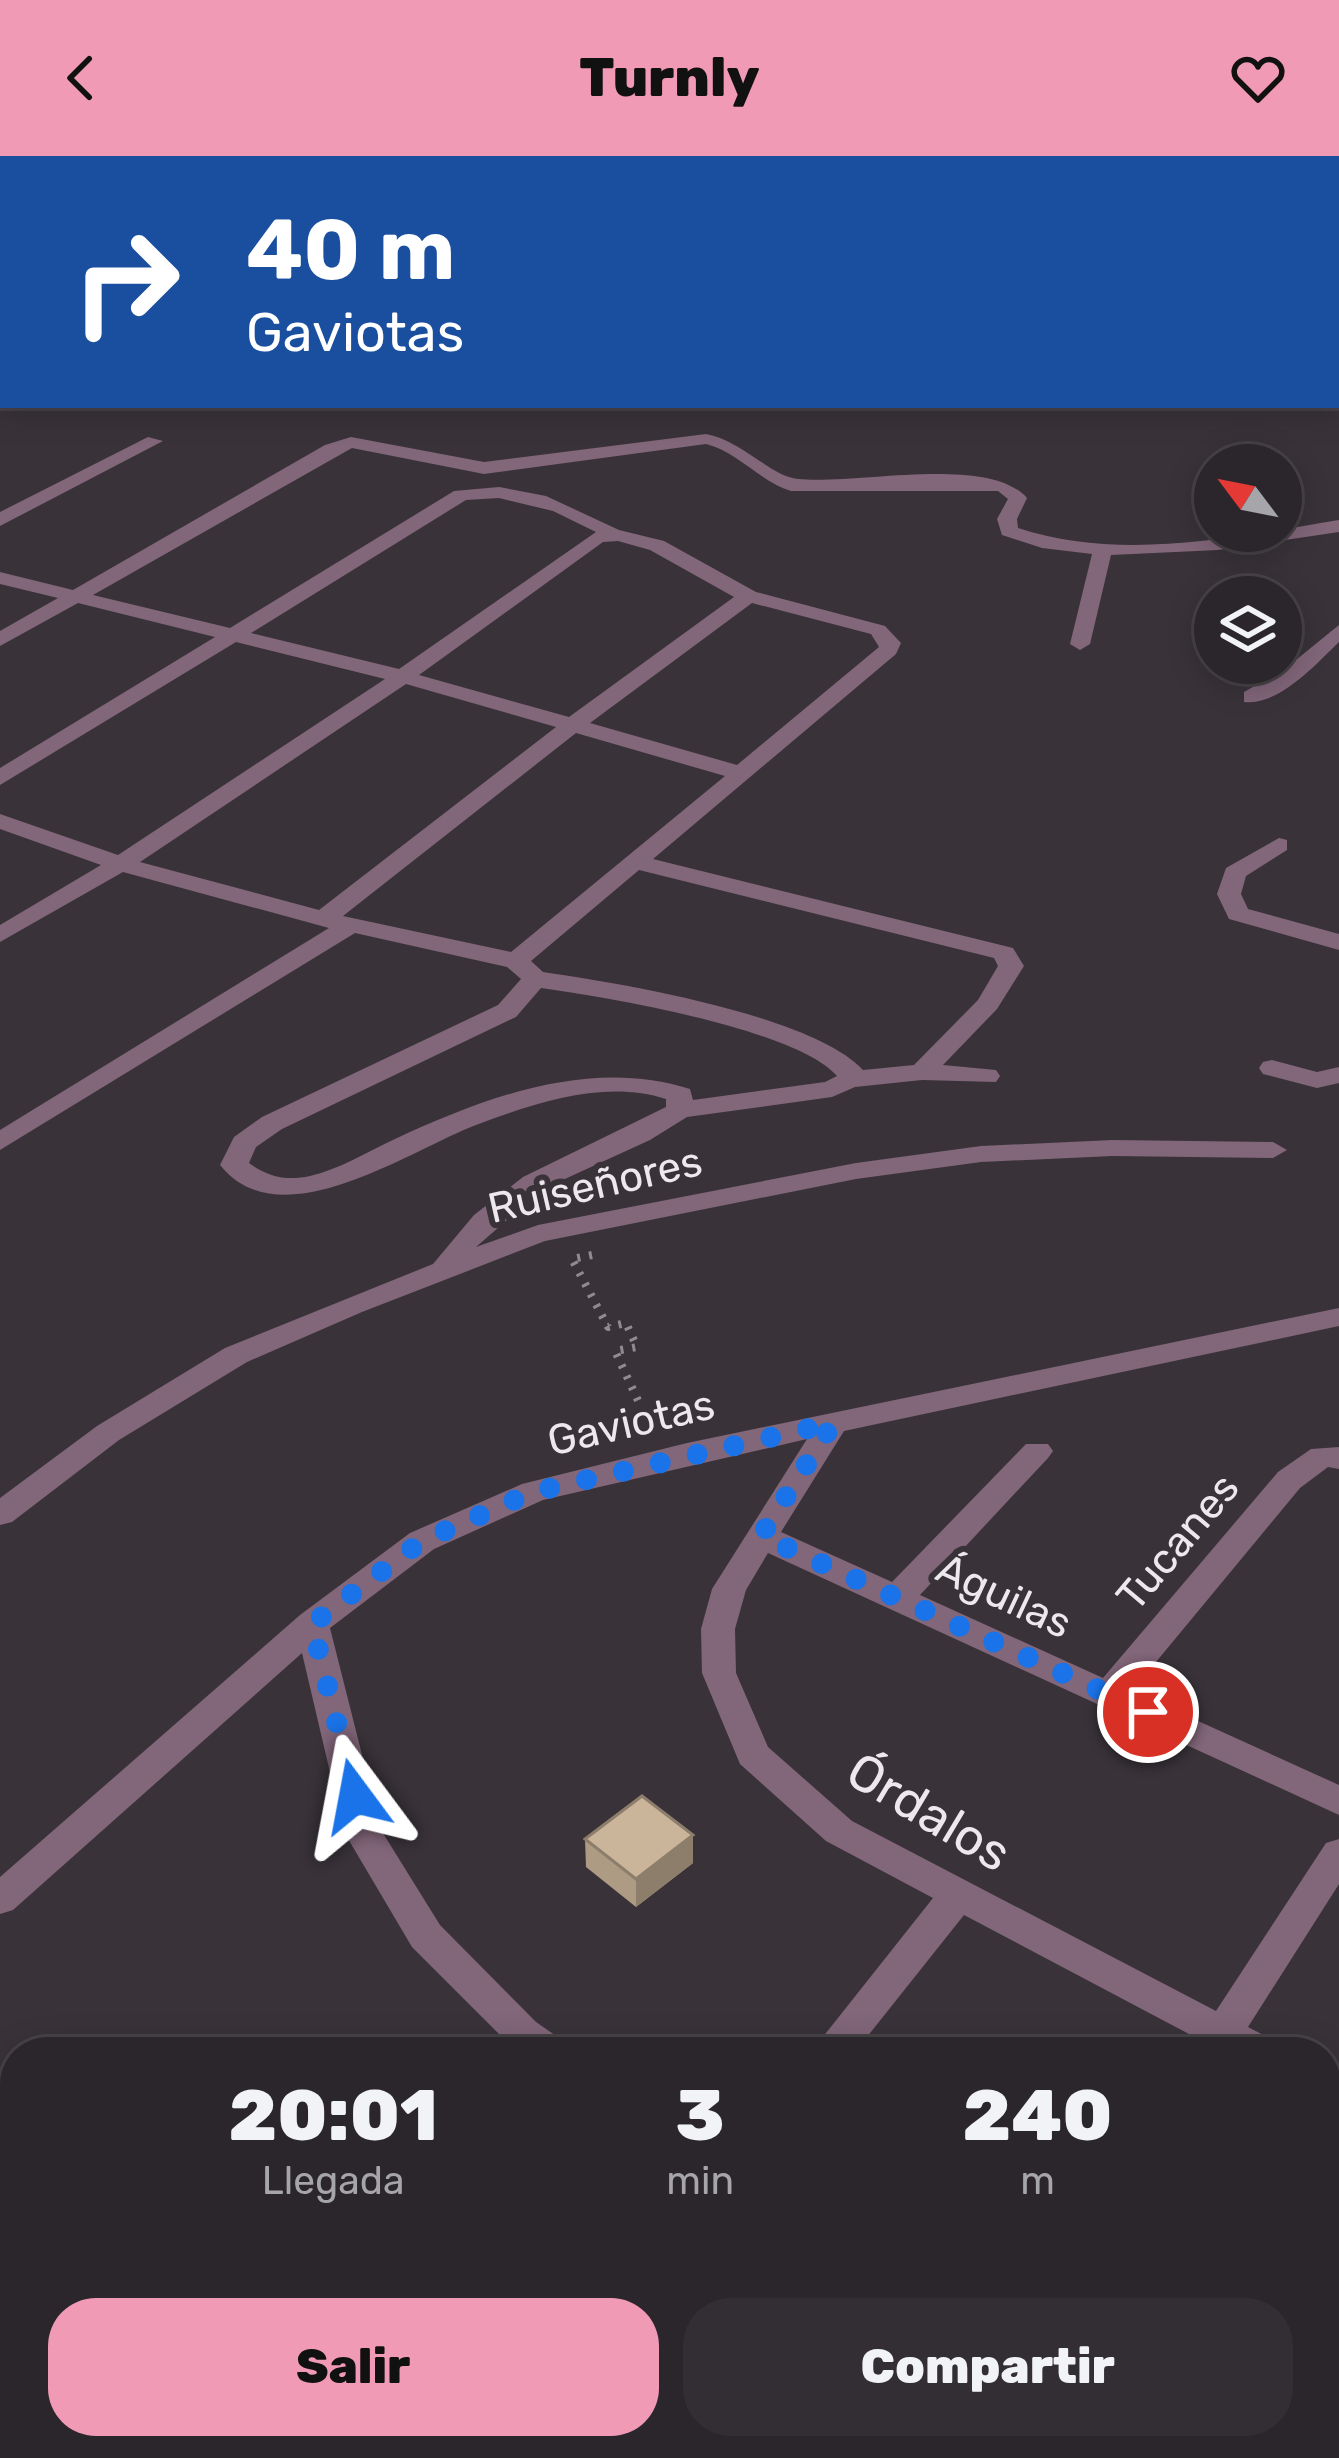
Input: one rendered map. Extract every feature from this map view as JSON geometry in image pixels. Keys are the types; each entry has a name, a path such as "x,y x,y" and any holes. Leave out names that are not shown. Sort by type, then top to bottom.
{"street":[{"path":"0,640 351,442 484,468 728,440 776,480 791,484 979,482 1004,486 1018,498 1007,519 1009,530 1032,539 1102,548 1295,535 1339,526"},
{"path":"0,520 154,441"},
{"path":"0,778 461,495 499,491 588,517 612,533 641,539 749,596 878,630 891,643 889,650 639,863 526,970 507,1011 272,1123 244,1143 234,1165 253,1182 294,1187 347,1172 510,1104 578,1089 662,1086 680,1095 679,1110"},
{"path":"0,935 123,865 404,677 598,537 612,533"},
{"path":"1080,644 1102,548"},
{"path":"0,578 404,677 744,774"},
{"path":"323,919 749,596"},
{"path":"1252,697 1294,673 1339,631"},
{"path":"0,821 123,865 748,1025 837,1056 848,1066 849,1080"},
{"path":"1279,845 1235,873 1229,894 1238,914 1339,942"},
{"path":"639,863 1004,953 1011,966 1002,986 922,1072"},
{"path":"0,1142 351,925"},
{"path":"1272,1068 1317,1080 1339,1076"},
{"path":"443,1270 473,1227 512,1196 568,1164 655,1130 679,1110 822,1091 849,1080 922,1072 987,1076"},
{"name":"Ruiseñores","path":"0,1514 108,1432 236,1355 443,1270 563,1229 856,1172 982,1154 1112,1148 1273,1150"},
{"name":"Gaviotas","path":"0,1899 312,1624 422,1541 533,1492 687,1454 1339,1317"},
{"name":"Órdalos","path":"833,1423 729,1589 718,1629 719,1673 753,1755 839,1831 1233,2037"},
{"path":"898,1597 1037,1451"},
{"name":"Tucanes","path":"1110,1694 1289,1480 1330,1457"},
{"name":"Águilas","path":"761,1536 1339,1801"},
{"path":"312,1624 363,1832 426,1936 526,2037"},
{"path":"1224,2032 1339,1853"},
{"path":"843,2037 958,1895"}],"path":[{"path":"563,1229 573,1252 589,1248 594,1254 572,1259 608,1327 626,1323 637,1347 615,1351 648,1422 672,1418 687,1454"}],"building":[{"path":"642,1796 693,1835 636,1879 585,1839"}],"route":[{"path":"355,1796 312,1624 422,1541 533,1492 833,1423 761,1536 1148,1712"}]}
